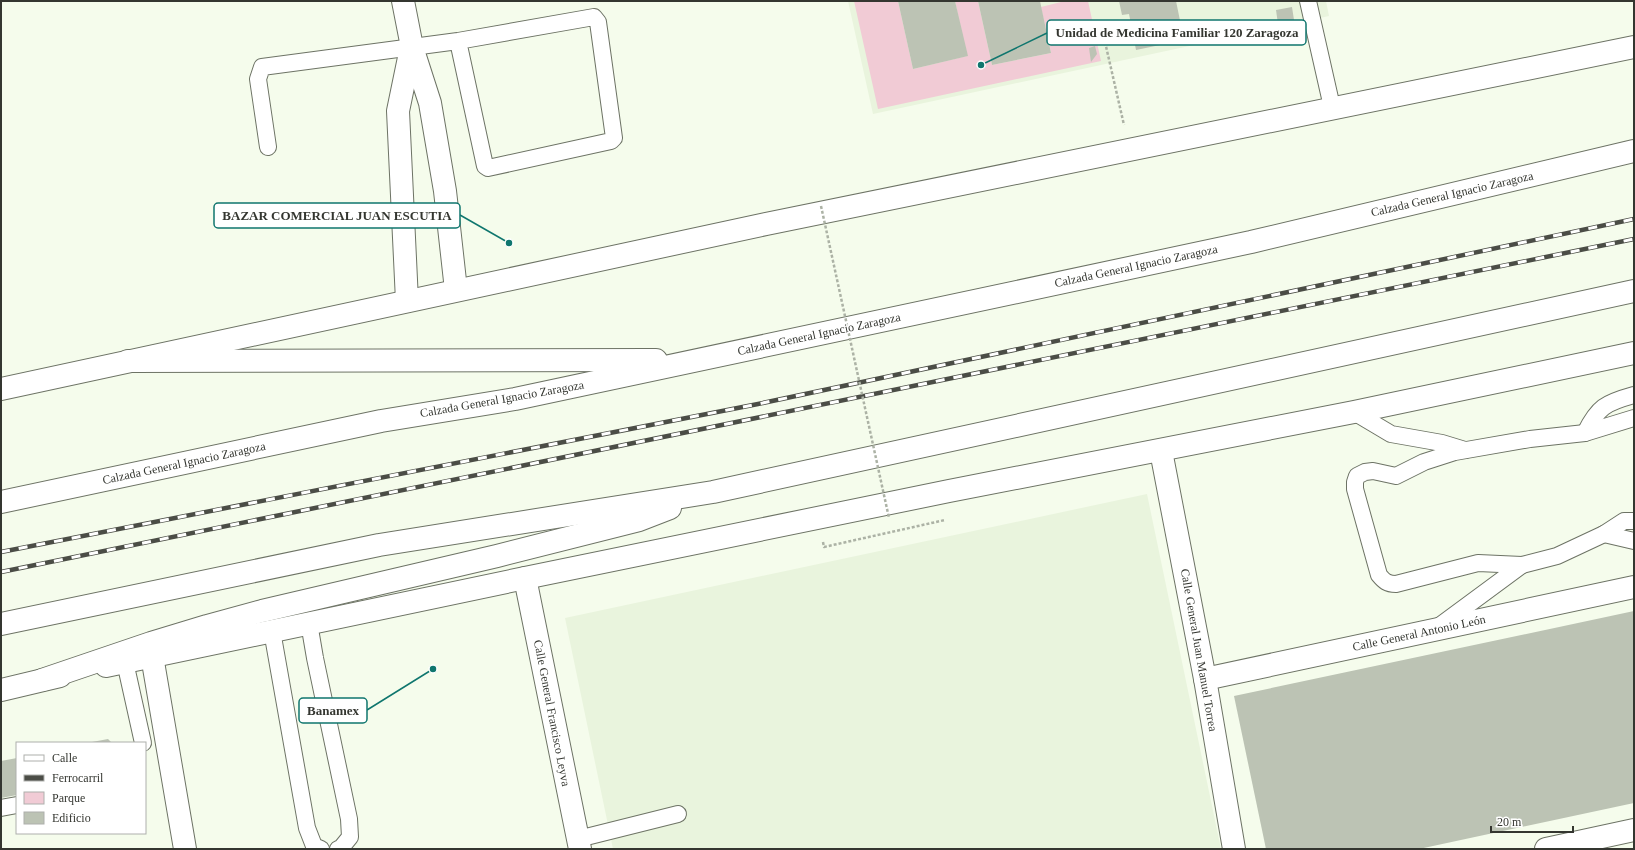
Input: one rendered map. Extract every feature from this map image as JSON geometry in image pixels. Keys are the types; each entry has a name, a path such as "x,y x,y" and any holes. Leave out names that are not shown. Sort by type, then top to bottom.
{"main road":[{"path":"403,1 412,47 430,103 445,191 456,290"},
{"path":"407,301 398,111 412,47"},
{"path":"1,389 766,224 1634,47"},
{"name":"Calzada General Ignacio Zaragoza","path":"1,502 381,421 515,399 1251,242 1634,151"},
{"path":"1,624 379,545 713,492 1634,291"},
{"path":"1,690 152,656 525,578 948,491 1161,451 1354,412 1634,352"},
{"path":"128,361 703,359"},
{"name":"Calle General Juan Manuel Torrea","path":"1161,451 1205,679 1234,849"},
{"path":"42,680 206,626 262,611 497,556 639,520 713,492"},
{"name":"Calle General Francisco Leyva","path":"525,578 579,844"},
{"name":"Calle General Antonio León","path":"1205,679 1634,588"},
{"path":"152,656 185,849"},
{"path":"1546,849 1634,830"}],"lane":[{"path":"1308,1 1332,108"},
{"path":"268,147 258,79 262,67 458,41 594,17 598,22 614,138 611,141 488,168 485,166 458,41"},
{"path":"1585,434 1594,416 1604,406 1615,400 1634,395"},
{"path":"1354,412 1391,434 1442,443 1466,450"},
{"path":"1634,418 1585,434 1530,439 1455,452 1424,462 1396,476 1373,471 1365,472 1357,476 1355,482 1355,489 1379,575 1383,581 1390,584 1396,584 1478,563 1522,565 1557,556 1604,534 1624,521 1634,521"},
{"path":"1604,534 1634,542"},
{"path":"1435,629 1522,565"},
{"path":"309,623 349,819 350,837 341,848 338,849"},
{"path":"272,631 307,828 314,846 321,849"},
{"path":"125,662 142,742"},
{"path":"1,808 16,804"},
{"path":"579,844 678,814"}],"path":[{"path":"1105,42 1129,149"},
{"path":"821,206 889,518"},
{"path":"824,547 947,519"}],"shaded area":[{"path":"848,1 1326,1 1329,16 873,114"},
{"path":"1147,494 1221,849 613,849 565,618"}],"green space":[{"path":"854,1 898,1 913,69 967,56 955,1 978,1 992,65 1051,53 1041,7 1065,1 1088,1 1101,61 878,109"}],"building":[{"path":"898,1 955,1 968,56 913,69"},
{"path":"978,1 1040,1 1051,53 992,65"},
{"path":"1119,1 1176,1 1184,40 1136,50 1129,14 1122,15"},
{"path":"1292,7 1294,20 1278,24 1276,10"},
{"path":"1095,46 1097,54 1091,62 1089,48"},
{"path":"1634,611 1634,803 1419,849 1266,849 1234,696"},
{"path":"108,739 111,742 92,742"},
{"path":"16,758 16,795 1,798 1,761"}],"railway":[{"path":"1,552 758,404 1634,219"},
{"path":"1,572 1634,239"}],"place":[{"name":"Unidad de Medicina Familiar 120 Zaragoza","path":"981,65"},
{"name":"BAZAR COMERCIAL JUAN ESCUTIA","path":"509,243"},
{"name":"Banamex","path":"433,669"}]}
